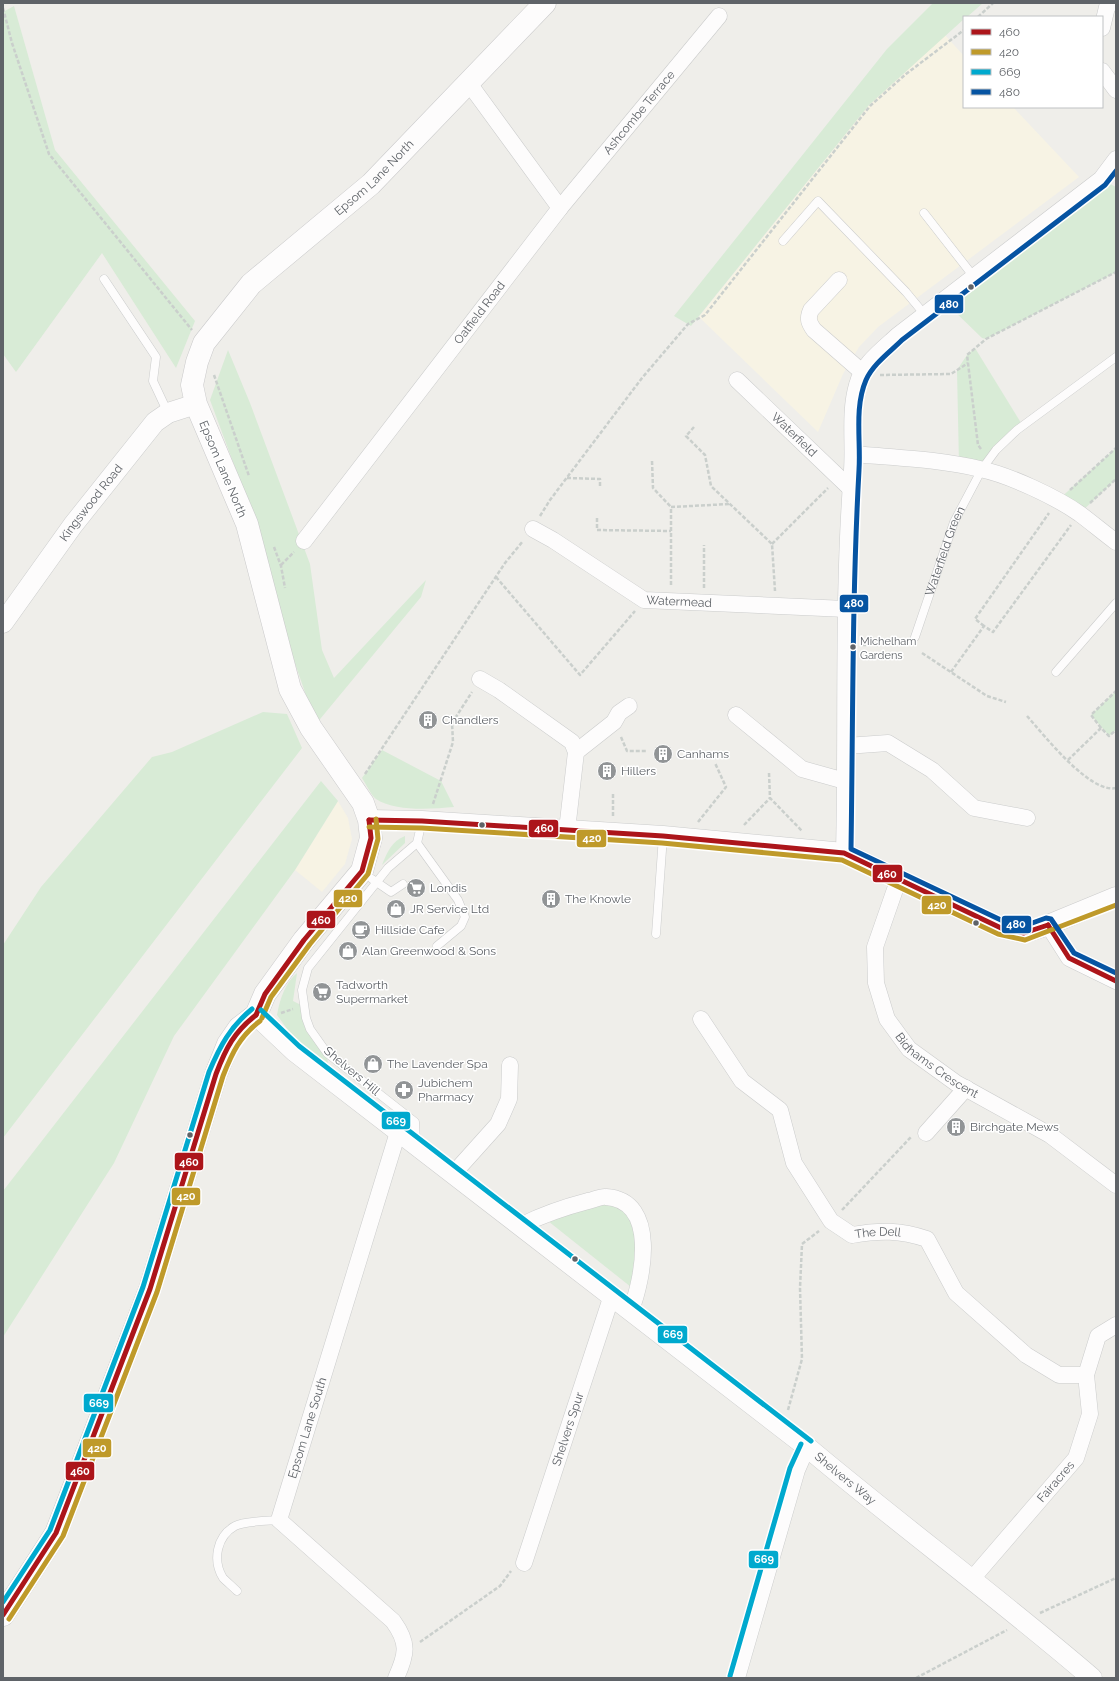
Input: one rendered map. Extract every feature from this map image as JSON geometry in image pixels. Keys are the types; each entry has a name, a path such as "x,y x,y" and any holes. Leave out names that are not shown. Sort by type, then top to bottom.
{"main road":[{"name":"Epsom Lane North","path":"267,1015 265,994 304,940 369,876 371,838 369,820 363,803 312,728 290,689 247,524 196,404 192,385 197,362 204,343 251,284 371,184 545,3"},
{"path":"3,1615 56,1534 150,1289 216,1074 228,1044 239,1028 267,1015"}],"street":[{"path":"1103,24 1107,7 1111,3"},
{"name":"Ashcombe Terrace","path":"560,208 719,16"},
{"path":"1103,72 1116,90"},
{"path":"468,82 560,208"},
{"path":"844,853 846,609 854,454 854,402 857,385 869,374 878,354 893,340 1101,179 1111,175 1116,159"},
{"name":"Oatfield Road","path":"304,541 560,208"},
{"path":"839,280 811,310 808,316 809,323 814,330 869,374"},
{"name":"Waterfield","path":"737,380 851,489"},
{"name":"Kingswood Road","path":"6,612 155,422 168,413 196,404"},
{"path":"854,454 986,464 1016,482 1057,501 1079,514 1116,542"},
{"name":"Watermead","path":"533,528 644,600 846,609"},
{"path":"480,679 499,690 572,742 576,752 568,830"},
{"path":"576,752 614,722 619,713 629,706"},
{"path":"736,715 802,769 845,780"},
{"path":"846,746 888,743 932,770 974,808 1027,818"},
{"path":"369,820 422,821 663,836 844,853 900,878 1001,928 1024,933 1048,925 1116,897"},
{"name":"Bidhams Crescent","path":"900,878 874,947 876,983 887,1019 909,1049 966,1088 1050,1135 1116,1185"},
{"path":"1048,925 1069,958 1116,982"},
{"name":"Shelvers Way","path":"267,1015 294,1051 416,1146 522,1225 807,1447 971,1580 1024,1620 1092,1678"},
{"name":"The Dell","path":"701,1019 742,1081 780,1110 794,1163 831,1221 852,1235 875,1231 906,1232 927,1238 956,1293 1026,1355 1059,1375 1086,1375"},
{"path":"454,1173 498,1124 509,1099 510,1065"},
{"path":"926,1133 966,1088"},
{"name":"Epsom Lane South","path":"279,1520 398,1132"},
{"path":"522,1225 544,1214 605,1197 620,1200 632,1209 639,1218 643,1241 637,1293 631,1310"},
{"name":"Shelvers Spur","path":"524,1563 612,1295"},
{"name":"Fairacres","path":"971,1580 1076,1458 1090,1414 1086,1375 1098,1336 1116,1325"},
{"path":"737,1678 797,1470 807,1447"},
{"path":"279,1520 393,1621 403,1639 406,1651 404,1661 396,1678"}],"lane":[{"path":"782,241 818,201 906,292 925,314"},
{"path":"924,213 974,277"},
{"path":"104,279 156,357 153,381 168,413"},
{"name":"Waterfield Green","path":"916,637 954,522 986,464 1017,430 1116,357"},
{"path":"1056,672 1116,603"},
{"path":"422,821 417,843 428,864 458,900 464,917 461,926 437,946"},
{"path":"656,934 663,836"},
{"name":"Shelvers Hill","path":"416,1146 415,1122 327,1053 310,1029 303,1006 302,990 308,968 369,876 388,868 417,843"},
{"path":"369,876 391,892 403,884"},
{"path":"237,1591 223,1577 218,1561 217,1548 226,1533 236,1525 279,1520"}],"path":[{"path":"979,16 993,3"},
{"path":"3,8 12,43 49,154 204,343"},
{"path":"353,787 382,750 496,577 533,528 567,478 642,378 688,324 705,315 870,106 906,74 963,31"},
{"path":"986,464 978,445 967,355 986,339 1116,272"},
{"path":"869,374 951,374 968,363"},
{"path":"694,427 686,436 705,455 711,486 772,544 775,606"},
{"path":"1116,448 1057,501 975,619 993,632 1079,514 1116,479"},
{"path":"652,461 653,488 672,507 671,601"},
{"path":"772,544 838,477"},
{"path":"567,478 600,480 600,488"},
{"path":"672,507 730,504"},
{"path":"597,518 597,530 671,532"},
{"path":"279,578 281,566 304,541"},
{"path":"704,545 704,602"},
{"path":"496,577 580,675 644,600"},
{"path":"951,672 984,626"},
{"path":"846,644 881,645"},
{"path":"922,653 987,696 1006,702"},
{"path":"422,821 431,809 453,742 452,724 480,679"},
{"path":"1116,691 1091,715 1109,736 1116,730"},
{"path":"1027,716 1084,776 1092,782 1110,790 1116,788"},
{"path":"1068,760 1101,728"},
{"path":"627,751 646,751"},
{"path":"685,838 726,787 714,763"},
{"path":"769,773 770,798 822,851"},
{"path":"729,842 770,798"},
{"path":"267,1015 288,1011"},
{"path":"406,1651 500,1586 514,1566 524,1563"}],"shaded area":[{"path":"945,35 963,55 963,108 1014,108 1079,177 878,327 859,347 843,374 818,432 699,317 869,105"},
{"path":"338,801 348,818 352,839 345,864 322,892 295,870"}],"green space":[{"path":"933,3 983,3 968,16 963,16 963,20 869,105 691,326 674,316 887,49"},
{"path":"14,6 55,150 195,321 176,368 102,253 16,372 3,354 3,12"},
{"path":"1101,179 1116,187 1116,272 986,339 982,338 950,307 946,298"},
{"path":"975,348 1023,426 982,469 959,465 957,370 967,355"},
{"path":"228,350 250,403 310,564 322,650 334,678 426,580 421,597 316,724 282,626 253,516 210,400"},
{"path":"1116,448 1116,479 1079,514 1057,501"},
{"path":"1116,691 1116,730 1109,736 1091,715"},
{"path":"263,712 287,714 302,748 3,1138 3,945 41,887 152,757 172,752"},
{"path":"382,750 441,781 454,807 425,809 404,808 384,803 376,799 362,778"},
{"path":"321,781 338,801 295,870 174,1036 114,1163 3,1337 3,1191"},
{"path":"405,836 405,843 382,865 393,844"},
{"path":"297,973 293,1001 303,1006 306,1018 327,1053 328,1065 293,1037 277,1015 284,992 289,982"},
{"path":"603,1202 625,1210 633,1223 635,1231 635,1250 631,1287 548,1221"}],"transit line":[{"name":"480","path":"1116,171 1105,185 902,340 877,363 866,380 862,391 859,413 854,612 851,849 1003,921 1024,926 1046,918 1051,919 1074,953 1116,973"},
{"name":"420","path":"262,1018 271,997 310,944 368,874 378,839 376,819"},
{"name":"460","path":"369,820 422,821 663,836 844,853 1001,928 1024,933 1048,925"},
{"name":"460","path":"256,1015 265,994 304,940 362,871 371,838 369,820"},
{"name":"420","path":"369,827 422,828 662,843 842,860 998,934 1025,940 1116,905"},
{"name":"460","path":"1048,925 1069,958 1116,981"},
{"name":"669","path":"3,1602 50,1530 143,1287 209,1072 226,1038 244,1016 252,1009"},
{"name":"669","path":"261,1010 299,1046 811,1441"},
{"name":"460","path":"3,1615 56,1533 150,1289 216,1074 223,1056 236,1034 256,1015"},
{"name":"420","path":"9,1619 63,1536 157,1292 223,1076 237,1046 247,1033 260,1021"},
{"name":"669","path":"730,1676 790,1468 801,1444"}],"place":[{"name":"Michelham Gardens","path":"853,647"},
{"name":"Chandlers","path":"428,720"},
{"name":"Canhams","path":"663,754"},
{"name":"Hillers","path":"607,771"},
{"name":"Londis","path":"416,888"},
{"name":"The Knowle","path":"551,899"},
{"name":"JR Service Ltd","path":"396,909"},
{"name":"Hillside Cafe","path":"361,930"},
{"name":"Alan Greenwood & Sons","path":"348,951"},
{"name":"Tadworth Supermarket","path":"322,992"},
{"name":"The Lavender Spa","path":"373,1064"},
{"name":"Jubichem Pharmacy","path":"404,1090"},
{"name":"Birchgate Mews","path":"956,1127"}]}
